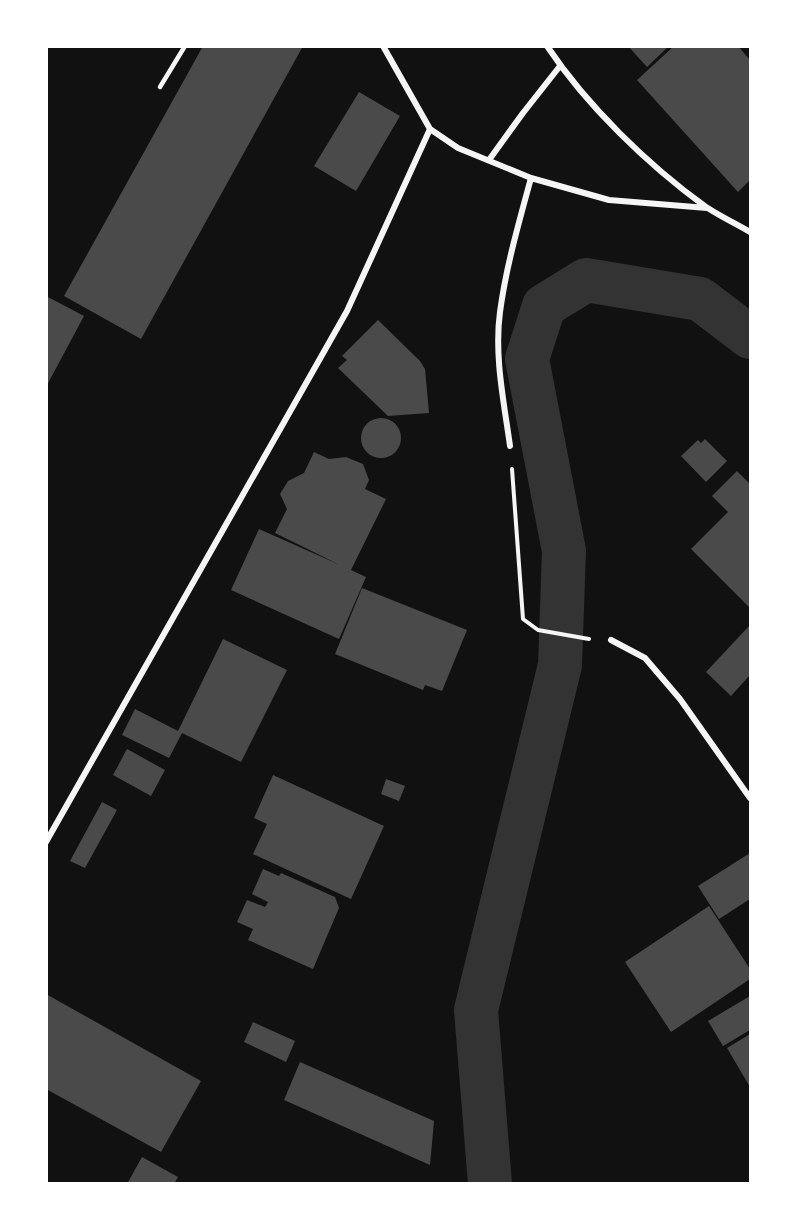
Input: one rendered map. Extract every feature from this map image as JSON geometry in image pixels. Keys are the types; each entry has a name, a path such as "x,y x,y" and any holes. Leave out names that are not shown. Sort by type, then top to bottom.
{"street":[{"path":"383,46 430,129 458,148 531,178 609,200 707,208"},
{"path":"547,46 560,66 630,145 707,208 750,232"},
{"path":"489,160 560,66"},
{"path":"46,842 347,311 430,129"},
{"path":"510,446 499,366 500,314 513,247 531,178"},
{"path":"611,640 645,658 680,699 750,798"}],"lane":[{"path":"160,87 185,46"}],"path":[{"path":"510,446 523,619 538,630 591,639"}],"building":[{"path":"203,46 303,46 141,339 64,296"},
{"path":"628,46 669,46 647,67"},
{"path":"674,46 738,46 750,60 750,180 738,192 637,80"},
{"path":"359,92 400,116 356,191 314,166"},
{"path":"46,296 84,316 46,387"},
{"path":"378,320 420,361 425,369 429,413 388,416 338,368 347,360 342,356"},
{"path":"381,418 389,419 395,424 400,430 400,446 395,452 389,457 381,458 373,457 367,452 362,446 361,438 362,430 367,424 373,419"},
{"path":"705,439 727,461 706,482 681,456 698,440 701,443"},
{"path":"314,452 329,459 346,457 363,464 369,480 365,489 386,499 351,570 366,577 339,639 231,590 259,529 340,565 275,533 287,509 280,494 288,481 304,473"},
{"path":"737,471 750,484 750,608 691,549 728,512 712,496"},
{"path":"362,588 467,630 442,691 425,685 423,690 335,654"},
{"path":"750,625 750,675 731,696 706,672"},
{"path":"223,639 287,670 241,762 182,733 169,758 122,735 135,709 178,731"},
{"path":"127,749 165,770 151,796 113,775"},
{"path":"273,775 384,826 351,899 253,854 267,824 254,818"},
{"path":"386,779 405,786 399,801 381,794"},
{"path":"102,802 117,810 85,868 70,861"},
{"path":"750,853 750,899 719,919 698,886"},
{"path":"263,869 279,876 281,873 335,897 339,908 313,969 248,940 253,929 237,922 247,900 265,907 268,902 252,894"},
{"path":"709,906 750,969 750,979 671,1032 625,962"},
{"path":"46,994 201,1081 161,1152 46,1089"},
{"path":"750,996 750,1030 723,1046 708,1021"},
{"path":"253,1022 295,1041 286,1062 244,1042"},
{"path":"750,1034 750,1087 727,1048"},
{"path":"300,1062 434,1121 430,1165 284,1100"},
{"path":"142,1157 178,1177 174,1184 127,1184"}],"waterway":[{"path":"490,1184 476,1010 560,665 564,551 527,359 544,306 586,280 700,299 750,337"}]}
